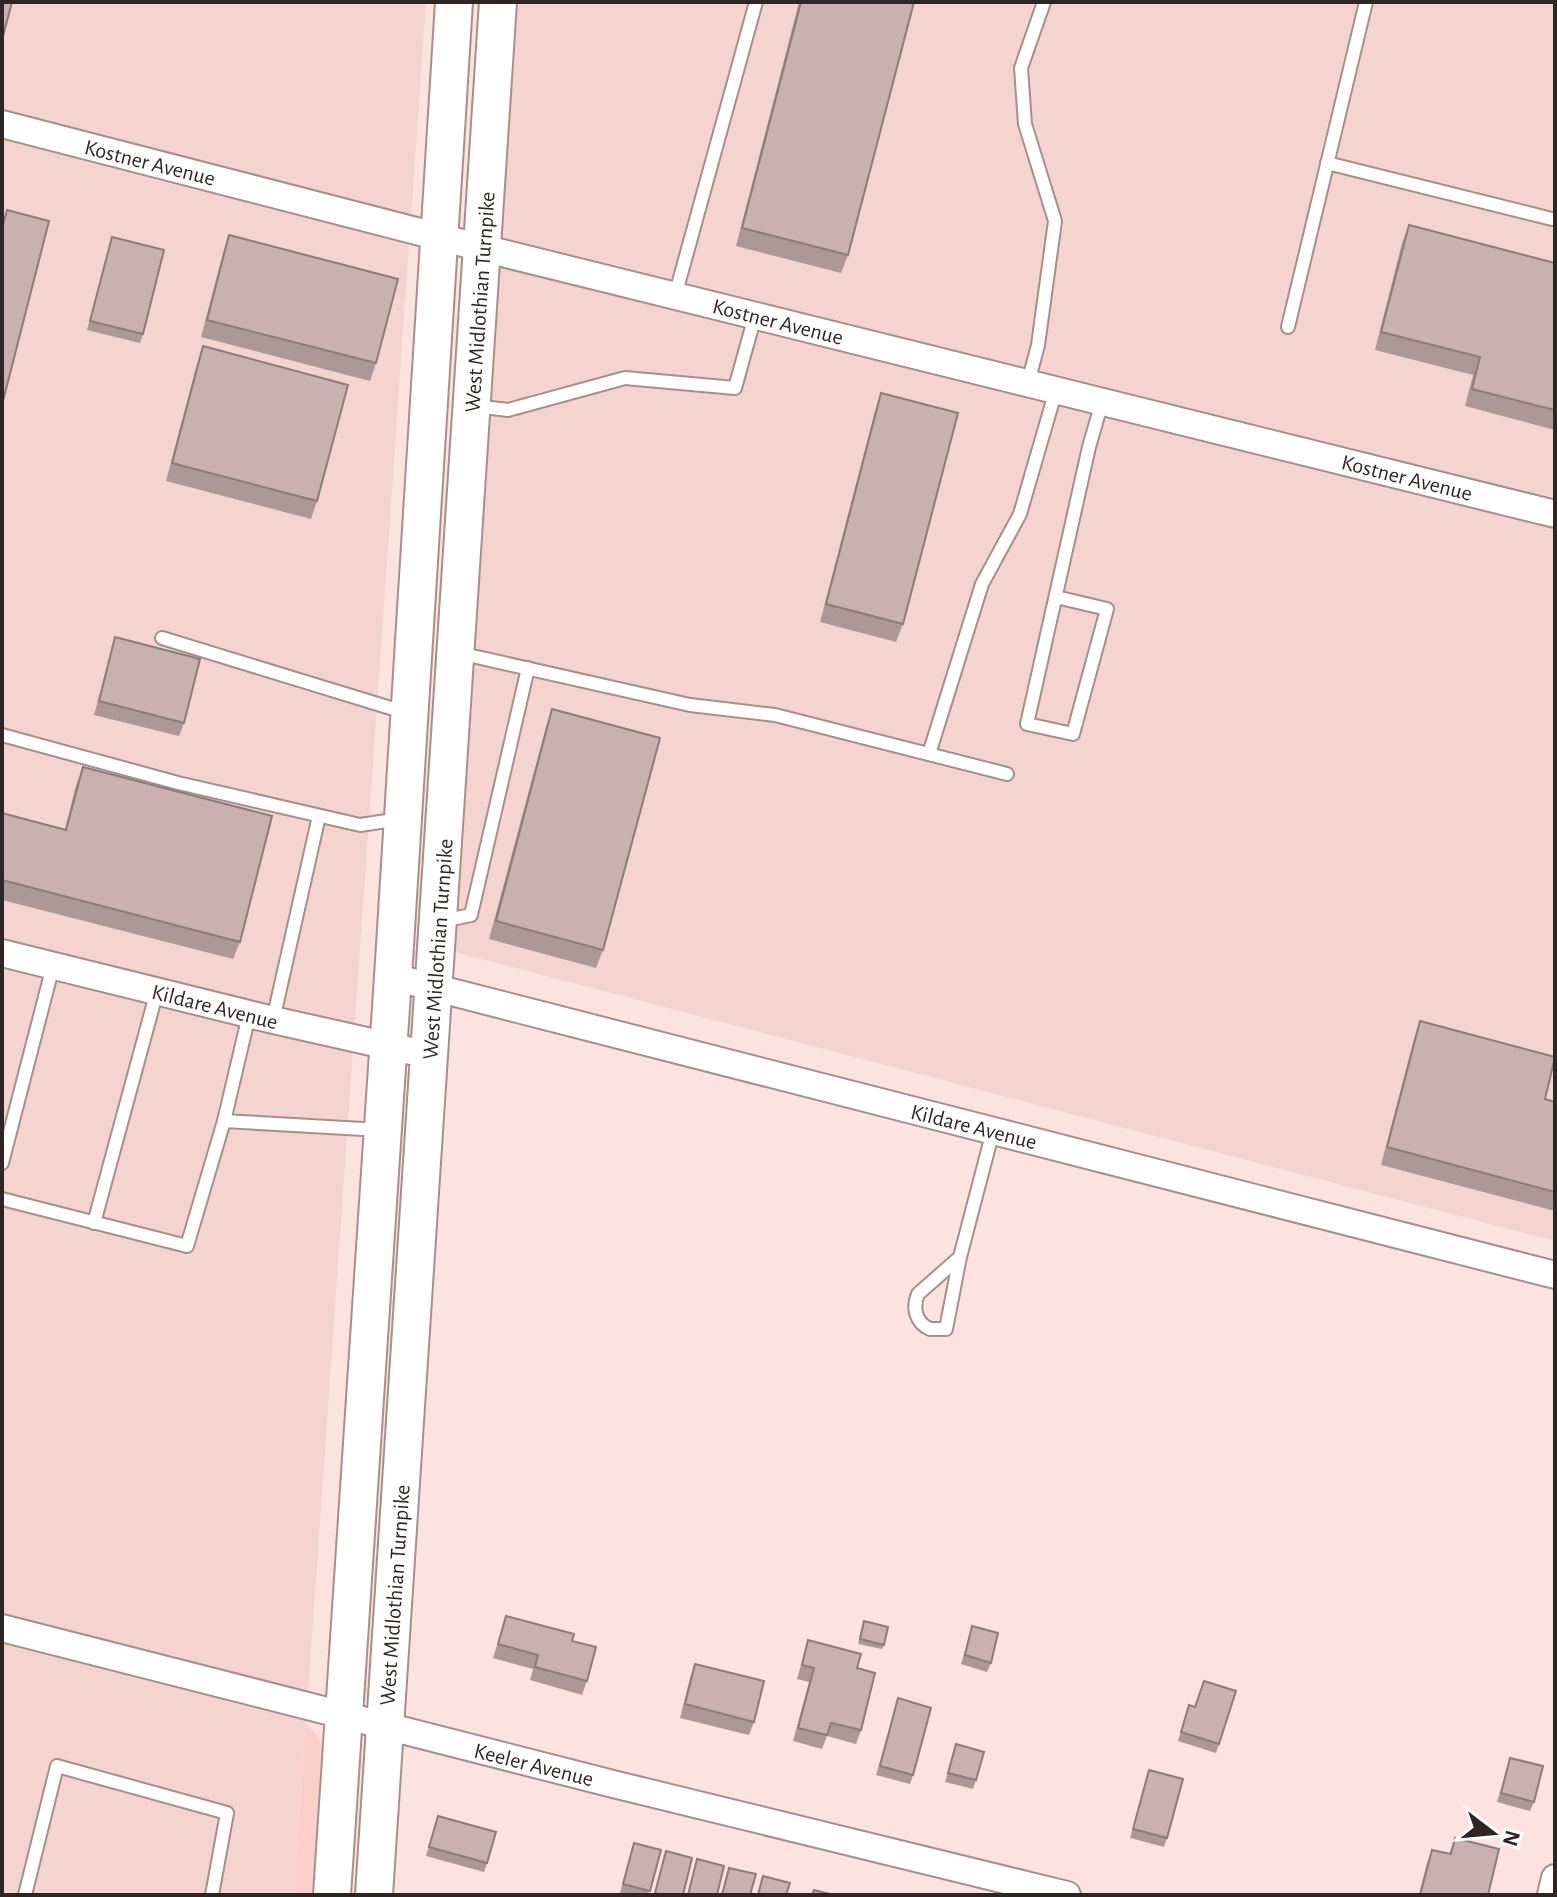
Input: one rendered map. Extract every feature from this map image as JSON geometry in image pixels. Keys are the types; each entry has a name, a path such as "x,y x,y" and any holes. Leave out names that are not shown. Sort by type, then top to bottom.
{"main road":[{"name":"West Midlothian Turnpike","path":"332,1895 454,2"},
{"name":"West Midlothian Turnpike","path":"374,1895 498,2"}],"street":[{"name":"Kostner Avenue","path":"2,125 482,248 1555,514"},
{"name":"Kildare Avenue","path":"2,953 261,1018 429,1055"},
{"name":"Kildare Avenue","path":"393,977 1555,1275"},
{"name":"Keeler Avenue","path":"2,1628 617,1785 1067,1895"},
{"path":"1551,1895 1555,1878"}],"lane":[{"path":"675,296 756,2"},
{"path":"1028,383 1038,345 1055,221 1025,124 1021,68 1044,2"},
{"path":"1288,327 1366,2"},
{"path":"1327,163 1554,216"},
{"path":"472,406 508,410 625,378 735,388 755,316"},
{"path":"929,754 982,584 1020,514 1056,390"},
{"path":"1056,597 1107,609 1073,734 1027,724 1089,447 1102,402"},
{"path":"162,638 410,714"},
{"path":"456,652 690,705 775,715 1007,774"},
{"path":"439,921 471,915 528,668"},
{"path":"2,735 178,783 360,825 403,818"},
{"path":"2,1199 187,1246 224,1121 261,1018 319,816"},
{"path":"2,1163 53,966"},
{"path":"94,1223 157,991"},
{"path":"224,1121 383,1130"},
{"path":"960,1257 915,1300 919,1320 930,1329 946,1329 960,1257 993,1131"},
{"path":"25,1895 57,1766 227,1813 212,1895"}],"shaded area":[{"path":"2,2 426,2 294,1895 2,1895"},
{"path":"517,2 1555,2 1555,1241 451,951"},
{"path":"306,1724 321,1740 315,1895 294,1895"}],"building":[{"path":"2,2 12,2 2,40"},
{"path":"801,2 914,2 848,255 742,228"},
{"path":"7,210 49,221 2,405 2,228"},
{"path":"1409,225 1555,263 1555,410 1472,389 1480,357 1381,332"},
{"path":"229,235 398,279 376,363 207,320"},
{"path":"112,237 164,250 143,334 90,321"},
{"path":"203,346 348,385 317,501 172,463"},
{"path":"881,393 958,413 903,624 826,604"},
{"path":"115,637 200,659 184,723 99,701"},
{"path":"552,709 660,738 603,950 496,921"},
{"path":"83,767 272,816 240,942 2,880 2,813 66,830"},
{"path":"1420,1021 1555,1057 1545,1099 1555,1102 1555,1192 1387,1147"},
{"path":"506,1616 574,1634 572,1641 596,1647 587,1681 535,1667 538,1655 498,1644"},
{"path":"864,1621 888,1627 884,1645 860,1639"},
{"path":"972,1626 998,1633 991,1663 965,1655"},
{"path":"808,1640 861,1654 857,1668 875,1673 861,1730 831,1723 827,1735 798,1728 814,1668 802,1665"},
{"path":"695,1664 764,1681 754,1722 685,1704"},
{"path":"1204,1681 1236,1691 1219,1744 1181,1732 1189,1705 1195,1707"},
{"path":"898,1698 931,1708 913,1775 880,1766"},
{"path":"956,1744 984,1752 976,1780 948,1773"},
{"path":"1510,1758 1543,1766 1534,1802 1501,1793"},
{"path":"1149,1770 1183,1779 1167,1838 1133,1829"},
{"path":"438,1816 496,1832 487,1863 429,1847"},
{"path":"1455,1838 1499,1849 1488,1895 1420,1895 1432,1850 1451,1854"},
{"path":"634,1843 661,1850 650,1891 623,1884"},
{"path":"666,1851 692,1858 683,1895 655,1893"},
{"path":"697,1859 724,1866 717,1895 688,1895"},
{"path":"729,1868 756,1874 750,1895 722,1895"},
{"path":"763,1876 790,1883 786,1895 758,1895"},
{"path":"814,1890 834,1895 812,1895"}]}
